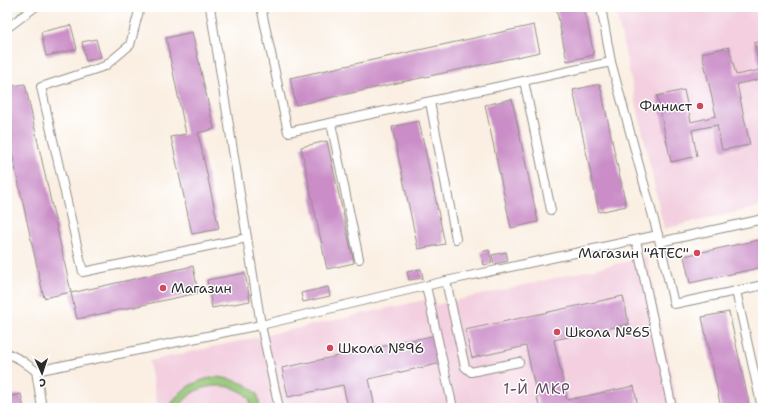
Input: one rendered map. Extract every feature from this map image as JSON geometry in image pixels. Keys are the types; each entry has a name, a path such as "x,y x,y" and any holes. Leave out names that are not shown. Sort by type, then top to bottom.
{"lane":[{"path":"7,28 36,7"},
{"path":"140,7 130,45 105,66 40,86 83,272 247,238"},
{"path":"210,7 261,325 279,408"},
{"path":"261,7 288,132 611,62"},
{"path":"601,7 611,62 659,238 674,304 763,285"},
{"path":"524,82 551,210"},
{"path":"430,102 456,239"},
{"path":"330,123 359,259"},
{"path":"36,371 261,325 446,281 636,240 659,238 763,219"},
{"path":"636,240 672,408"},
{"path":"446,281 465,367 472,372 519,362"},
{"path":"426,286 453,408"},
{"path":"736,291 762,408"},
{"path":"7,353 21,360 36,371 42,408"}],"shaded area":[{"name":"Финист","path":"615,7 763,7 763,206 664,229"},
{"path":"647,257 678,408 158,408 149,361 434,298 436,305"}],"green space":[{"path":"216,377 233,380 251,388 258,396 260,408 251,408 249,399 244,393 229,387 213,386 197,390 187,397 179,408 169,408 173,401 188,386 201,380"}],"building":[{"path":"556,7 584,7 594,55 567,61"},
{"path":"71,25 77,49 46,56 41,32"},
{"path":"534,25 540,52 296,105 290,78"},
{"path":"192,32 214,129 198,133 219,229 192,234 171,137 186,134 166,38"},
{"path":"96,39 101,57 86,61 82,42"},
{"path":"763,41 763,83 761,79 737,84 750,145 722,150 717,125 692,130 697,156 671,162 657,96 684,90 691,122 716,116 702,53 729,47 736,75 760,70 754,43"},
{"path":"25,84 71,292 44,298 7,131 7,87"},
{"path":"600,84 626,206 599,212 573,90"},
{"path":"512,99 538,222 511,228 485,105"},
{"path":"419,121 445,244 418,249 392,127"},
{"path":"327,141 354,263 327,269 301,147"},
{"path":"763,239 763,267 690,283 684,256"},
{"path":"489,250 492,263 484,265 481,252"},
{"path":"506,252 508,261 494,264 492,255"},
{"path":"193,266 198,293 77,319 71,293"},
{"path":"421,269 423,278 409,280 407,272"},
{"path":"245,273 250,301 212,308 207,280"},
{"path":"328,287 330,296 303,302 301,293"},
{"path":"623,296 629,324 554,340 567,400 634,386 638,408 533,408 539,406 526,346 472,358 465,330"},
{"path":"729,312 750,408 721,408 702,317"},
{"path":"436,335 442,363 369,379 375,408 348,408 343,385 288,397 282,368"},
{"path":"21,394 24,408 7,408 7,397"}],"place":[{"name":"Финист","path":"700,106"},
{"name":"Магазин \"АТЕС\"","path":"697,253"},
{"name":"Магазин","path":"163,288"},
{"name":"Школа №65","path":"557,332"},
{"name":"Школа №96","path":"330,348"}],"district":[{"name":"1-Й МКР","path":"537,389"}]}
